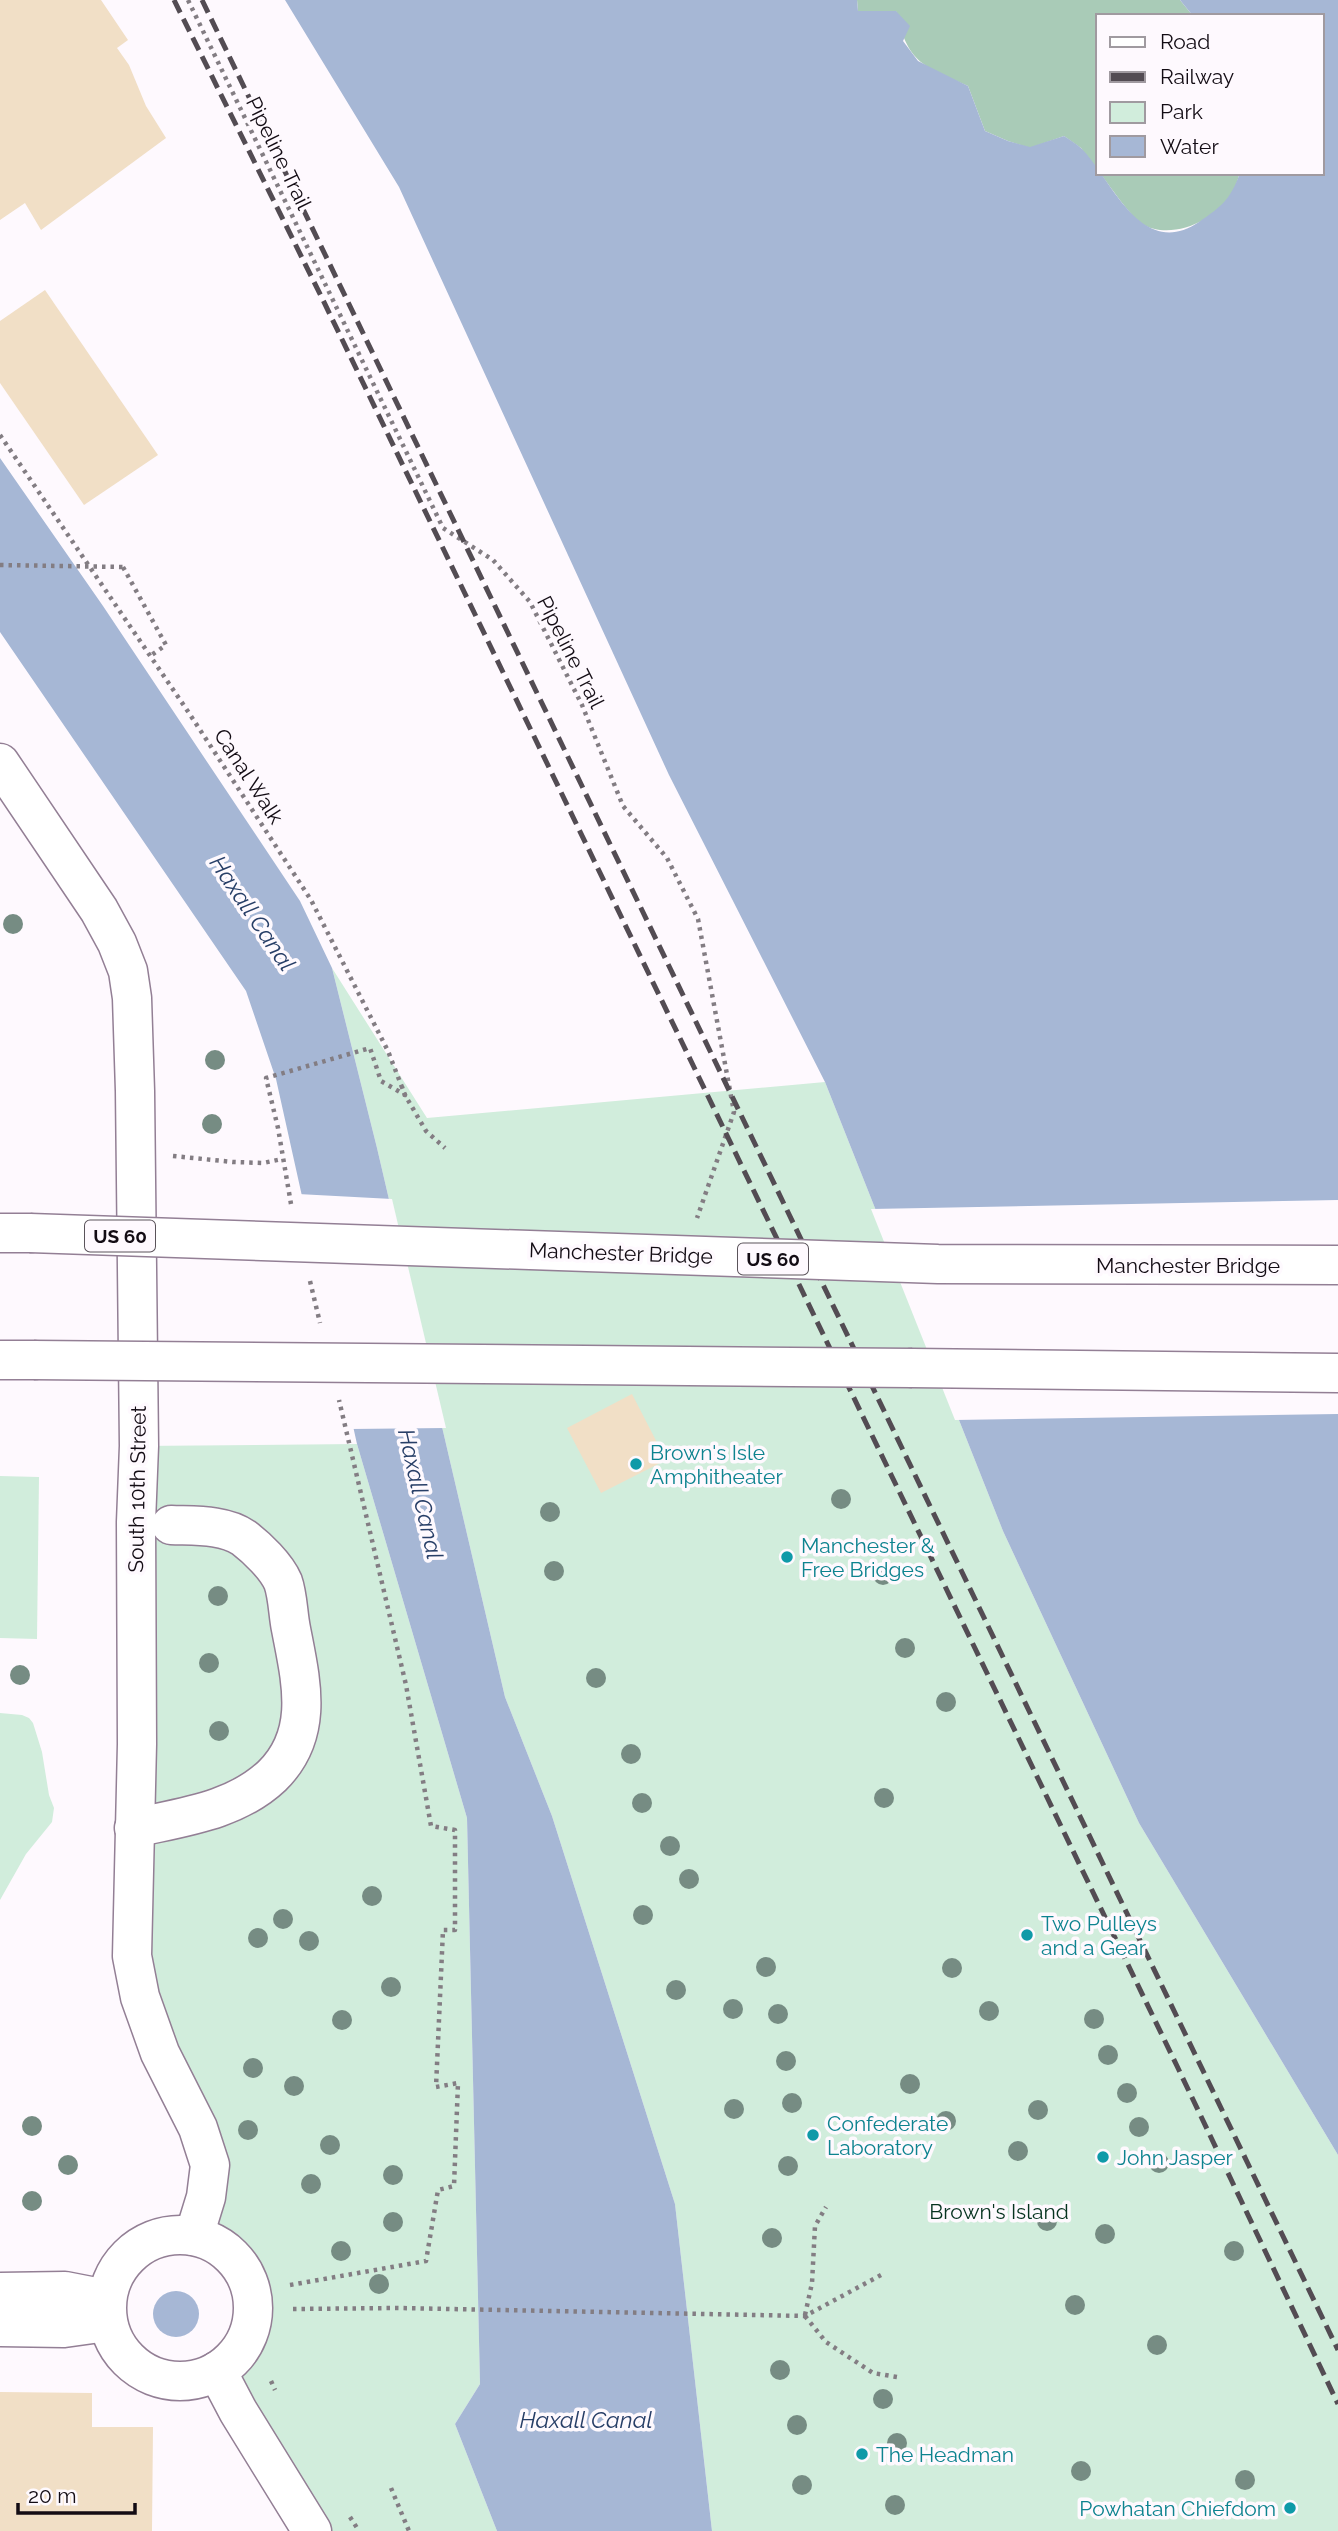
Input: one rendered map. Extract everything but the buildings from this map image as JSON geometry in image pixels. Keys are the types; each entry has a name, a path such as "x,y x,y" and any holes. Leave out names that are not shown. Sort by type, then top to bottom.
{"main road":[{"name":"South 10th Street","path":"0,763 99,910 128,971 132,998 139,1446 132,1956 140,1997 160,2053 198,2128 210,2165 206,2197 194,2236"},
{"name":"Manchester Bridge","path":"15,1233 938,1264 1338,1265"},
{"path":"17,1360 1338,1373"},
{"path":"134,1828 225,1806 247,1795 272,1775 290,1751 302,1719 303,1692 282,1581 267,1560 242,1537 214,1528 171,1525"},
{"path":"170,2234 194,2236 221,2247 235,2260 246,2276 252,2293 253,2311 249,2331 241,2349 229,2362 217,2371 192,2380 169,2381 148,2374 129,2361 115,2343 107,2311 113,2276 127,2256 147,2242 170,2234"},
{"path":"0,2292 65,2291 107,2311"},
{"path":"0,2328 64,2328 107,2311"},
{"path":"217,2371 238,2411 312,2531"}],"path":[{"name":"Pipeline Trail","path":"188,0 443,528 494,560 530,602 582,705 623,806 667,858 698,919 734,1112 697,1220"},
{"name":"Canal Walk","path":"0,435 311,900 388,1051 405,1095 426,1131 445,1148"},
{"path":"0,565 123,567 166,645 150,656"},
{"path":"293,1211 266,1078 370,1048 381,1081 405,1095"},
{"path":"183,1157 263,1163 282,1159"},
{"path":"308,1274 321,1328"},
{"path":"290,2285 426,2261 438,2190 454,2186 458,2083 436,2088 443,1930 455,1930 455,1830 431,1825 407,1685 338,1395"},
{"path":"805,2316 812,2283 815,2226 826,2207"},
{"path":"293,2309 398,2308 805,2316 881,2275"},
{"path":"805,2316 826,2342 873,2373 897,2377"},
{"path":"391,2488 409,2531"}],"green space":[{"path":"857,0 1180,0 1191,14 1096,14 1096,168 1081,148 1064,136 1030,148 985,131 968,86 939,73 919,60 906,42 896,11 858,11"},
{"path":"1101,175 1239,175 1235,189 1224,204 1204,220 1179,229 1153,229 1142,224"},
{"name":"Brown's Island","path":"332,968 427,1118 825,1082 1003,1531 1139,1823 1338,2155 1338,2531 712,2531 675,2204 552,1816 505,1697 377,1148"},
{"path":"357,1444 467,1818 480,2384 455,2424 497,2531 312,2531 229,2362 241,2346 248,2329 252,2312 251,2296 247,2280 238,2265 209,2240 206,2197 140,1997 139,1446"},
{"path":"0,1476 39,1477 37,1639 0,1638"},
{"path":"0,1713 22,1715 33,1723 54,1808 52,1822 26,1854 0,1900"}],"water":[{"path":"285,0 857,0 858,11 896,11 910,26 903,41 918,61 968,86 985,131 1030,147 1064,136 1082,149 1096,167 1096,175 1102,175 1130,212 1144,224 1160,231 1179,231 1199,222 1219,207 1233,190 1239,175 1324,175 1324,14 1191,14 1180,0 1338,0 1338,2155 1139,1823 1003,1531 825,1082 669,775 399,187"},
{"name":"Haxall Canal","path":"0,458 103,606 300,901 332,968 377,1148 505,1697 552,1816 675,2204 712,2531 497,2531 455,2424 480,2384 467,1818 357,1444 276,1079 246,991 0,632"},
{"path":"176,2291 192,2298 199,2314 192,2330 176,2337 160,2330 153,2314 160,2298"}],"pier":[{"path":"298,1194 392,1199 446,1428 350,1429"},
{"path":"1338,1200 1338,1414 955,1420 871,1209"}],"railway":[{"path":"174,0 322,298 1338,2404"},
{"path":"202,0 1338,2350"}],"place":[{"name":"Brown's Isle Amphitheater","path":"636,1464"},
{"name":"Manchester & Free Bridges","path":"787,1557"},
{"name":"Two Pulleys and a Gear","path":"1027,1935"},
{"name":"Confederate Laboratory","path":"813,2135"},
{"name":"John Jasper","path":"1103,2157"},
{"name":"The Headman","path":"862,2454"},
{"name":"Powhatan Chiefdom","path":"1290,2508"}]}
